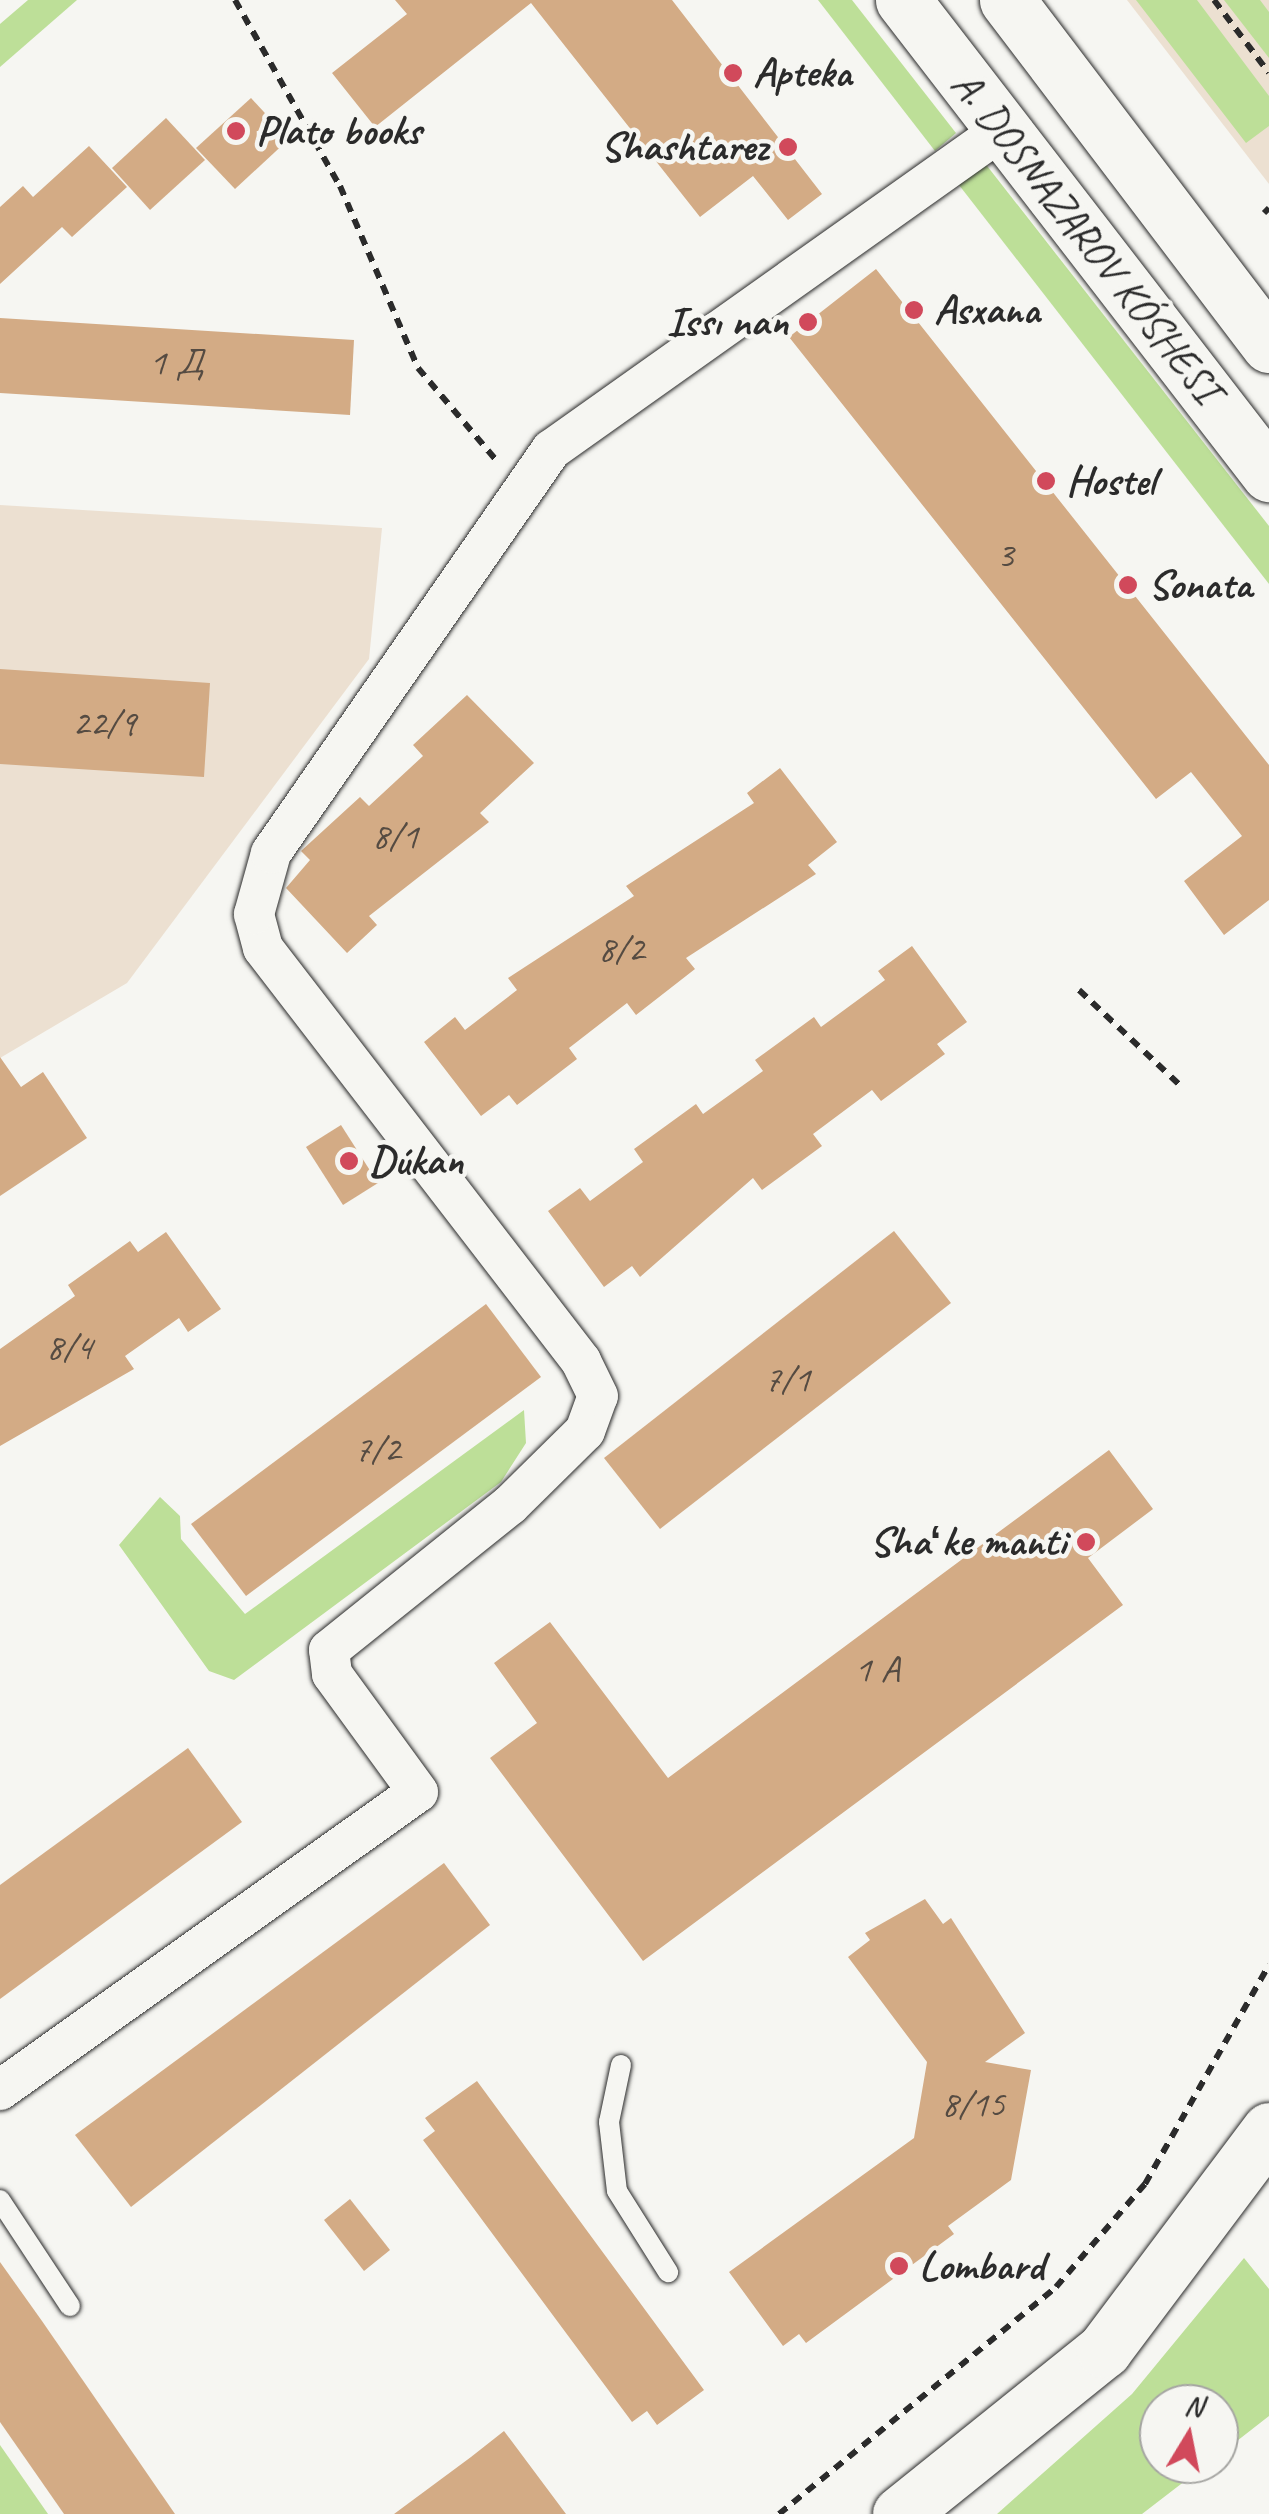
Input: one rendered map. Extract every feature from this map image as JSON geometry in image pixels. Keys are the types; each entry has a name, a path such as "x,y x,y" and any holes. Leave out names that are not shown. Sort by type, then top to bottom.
{"main road":[{"name":"A. DOSNAZAROV KÓSHESI","path":"903,0 1269,474"},
{"name":"A. DOSNAZAROV KÓSHESI","path":"1007,0 1269,345"},
{"path":"900,2514 1104,2350 1269,2130"}],"street":[{"path":"0,2090 418,1792 332,1674 329,1650 510,1505 585,1431 598,1396 580,1361 263,948 254,914 271,853 551,450 1002,130"}],"lane":[{"path":"621,2065 608,2122 617,2191 668,2272"},
{"path":"0,2200 70,2306"}],"path":[{"path":"235,0 340,186 418,368 522,490"},
{"path":"1214,0 1269,74"},
{"path":"1079,990 1182,1087"},
{"path":"779,2514 1056,2287 1145,2184 1269,1965"}],"shaded area":[{"path":"1127,0 1269,0 1269,184"},
{"path":"0,505 382,528 369,659 127,983 0,1058"}],"green space":[{"path":"28,0 77,0 0,67 0,24"},
{"path":"818,0 852,0 956,133 935,151"},
{"path":"1136,0 1197,0 1269,96 1269,126 1246,143"},
{"path":"1224,0 1260,0 1269,12 1269,58"},
{"path":"984,162 1269,526 1269,584 952,176"},
{"path":"524,1410 526,1443 501,1482 234,1680 209,1671 119,1545 160,1497 180,1516 181,1539 245,1614"},
{"path":"1244,2258 1269,2289 1269,2416 1239,2439 1239,2384 1140,2384"},
{"path":"1139,2386 1139,2484 1181,2484 1142,2514 997,2514"},
{"path":"0,2445 48,2514 0,2514"}],"building":[{"path":"395,0 672,0 822,194 788,220 753,176 700,217 531,3 375,127 332,73 407,14"},
{"path":"251,98 289,139 235,189 196,148"},
{"path":"166,118 205,160 150,210 112,168"},
{"path":"89,146 127,187 72,237 62,227 0,284 0,207 23,186 33,197"},
{"path":"876,269 1269,765 1269,900 1224,935 1184,881 1242,836 1191,772 1156,799 789,337"},
{"path":"0,318 354,340 350,415 0,393"},
{"path":"0,669 210,683 204,777 0,764"},
{"path":"467,695 534,763 480,813 489,822 369,916 377,925 347,953 286,888 310,860 301,851 360,797 369,806 423,756 413,745"},
{"path":"780,768 837,842 808,865 816,874 686,958 695,969 636,1015 627,1003 569,1048 577,1059 517,1105 509,1095 481,1116 424,1042 455,1017 465,1030 517,990 508,978 634,896 626,886 754,803 747,793"},
{"path":"912,946 967,1022 937,1044 945,1054 881,1101 872,1090 813,1134 822,1146 762,1190 753,1178 640,1277 632,1266 604,1287 548,1211 580,1188 590,1201 643,1162 634,1149 696,1104 703,1114 763,1071 755,1060 814,1017 821,1027 885,980 878,971"},
{"path":"0,1057 21,1087 43,1072 87,1138 0,1196"},
{"path":"341,1125 378,1183 343,1205 306,1147"},
{"path":"894,1231 951,1303 660,1529 604,1458"},
{"path":"166,1232 221,1309 188,1332 179,1318 125,1356 134,1369 0,1446 0,1349 75,1296 68,1285 130,1241 138,1252"},
{"path":"486,1304 541,1377 246,1596 191,1524"},
{"path":"1109,1450 1153,1509 1088,1558 1123,1605 643,1961 490,1758 537,1723 494,1663 550,1622 668,1778"},
{"path":"188,1748 242,1822 0,1999 0,1885"},
{"path":"444,1863 490,1925 131,2207 75,2135"},
{"path":"925,1899 943,1924 951,1918 1025,2033 985,2062 1031,2070 1011,2180 948,2226 954,2234 806,2343 799,2334 783,2346 729,2272 914,2138 927,2062 848,1957 870,1940 865,1933"},
{"path":"477,2081 704,2390 657,2425 647,2411 632,2422 423,2140 435,2131 425,2118"},
{"path":"350,2199 390,2250 364,2271 324,2220"},
{"path":"0,2262 175,2514 64,2514 0,2422"},
{"path":"504,2431 566,2514 394,2514 471,2457"}],"place":[{"name":"Apteka","path":"733,73"},
{"name":"Plato books","path":"236,131"},
{"name":"Shashtarez","path":"788,147"},
{"name":"Asxana","path":"914,310"},
{"name":"Issı nan","path":"808,322"},
{"name":"Hostel","path":"1046,481"},
{"name":"Sonata","path":"1128,585"},
{"name":"Dúkan","path":"349,1161"},
{"name":"Shaʻke manti","path":"1086,1542"},
{"name":"Lombard","path":"899,2266"}]}
